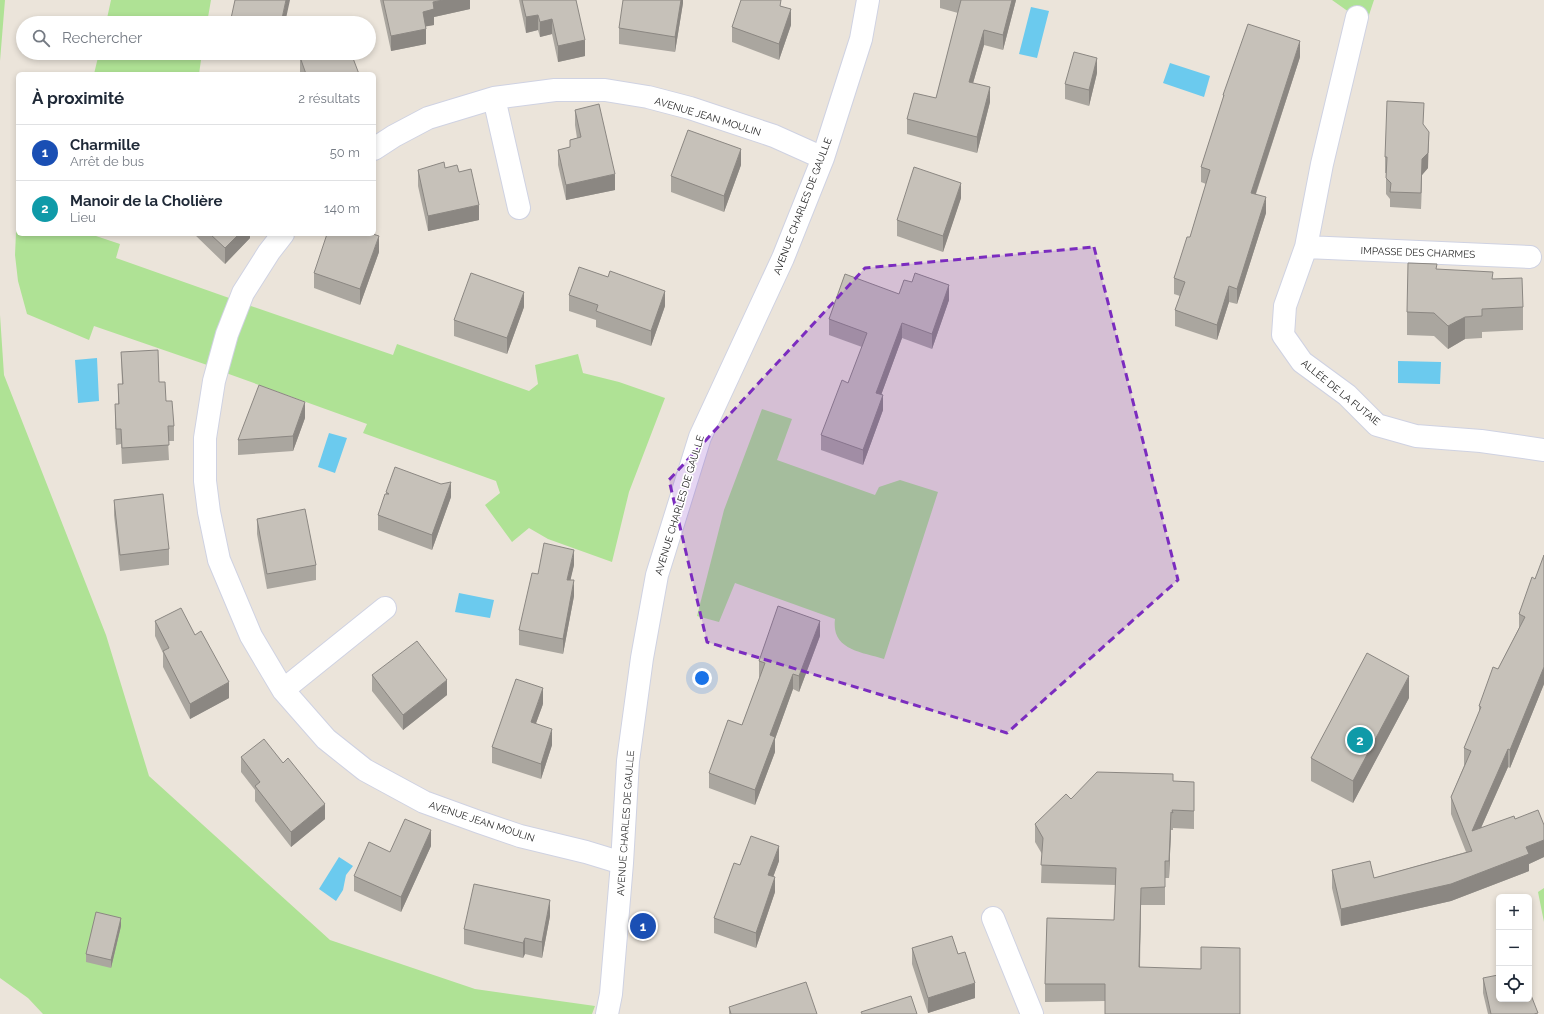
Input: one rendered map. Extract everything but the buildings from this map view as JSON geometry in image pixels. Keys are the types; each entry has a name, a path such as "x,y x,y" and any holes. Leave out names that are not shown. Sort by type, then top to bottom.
{"street":[{"name":"AVENUE CHARLES DE GAULLE","path":"607,1014 611,994 622,864 628,762 642,658 657,575 700,437 783,258 823,158 861,39 868,0"},
{"name":"ALLÉE DE LA FUTAIE","path":"1357,17 1322,164 1306,247 1284,306 1283,335 1302,362 1347,395 1377,425 1416,436 1481,441 1544,450"},
{"name":"AVENUE JEAN MOULIN","path":"376,148 394,136 428,118 494,98 555,90 605,90 648,97 690,108 774,136 823,158"},
{"path":"494,98 520,208"},
{"name":"AVENUE JEAN MOULIN","path":"281,236 269,252 243,293 226,334 214,381 205,438 205,481 209,512 219,560 251,636 283,690 326,739 365,770 424,802 520,836 586,852 622,864"},
{"name":"IMPASSE DES CHARMES","path":"1306,247 1530,257"},
{"path":"283,690 385,608"},
{"path":"993,918 1032,1014"}],"highlighted area":[{"path":"1094,247 1178,580 1007,733 707,642 669,480 865,268"}],"green space":[{"path":"0,0 5,0 0,61"},
{"path":"111,0 211,0 208,16 108,16"},
{"path":"1332,0 1374,0 1366,24"},
{"path":"97,60 201,60 199,72 94,72"},
{"path":"16,232 16,236 96,236 120,244 116,258 232,299 210,366 94,326 89,340 27,314 18,281 15,255"},
{"path":"248,305 393,355 397,344 529,391 538,384 535,365 578,354 583,373 619,382 665,398 629,492 612,562 548,539 529,528 512,542 485,505 500,493 496,481 363,433 367,424 226,373 235,336"},
{"path":"0,315 4,375 106,635 149,776 330,940 475,989 595,1006 592,1014 43,1014 28,998 0,978"},
{"path":"762,409 792,419 777,460 875,495 879,487 900,480 938,492 884,659 849,648 838,637 835,629 835,619 735,583 719,622 697,616 724,510"},
{"path":"1544,888 1544,922 1538,892"}],"water":[{"path":"1031,7 1049,11 1037,58 1019,54"},
{"path":"1170,63 1210,76 1204,97 1163,83"},
{"path":"97,358 99,401 78,403 75,360"},
{"path":"1398,361 1441,362 1440,384 1398,383"},
{"path":"329,433 347,438 335,473 318,467"},
{"path":"459,593 494,600 490,618 455,612"},
{"path":"339,857 353,866 346,875 343,890 336,901 319,889"}],"place":[{"name":"Manoir de la Cholière","path":"1360,740"},
{"name":"Charmille","path":"643,926"}]}
